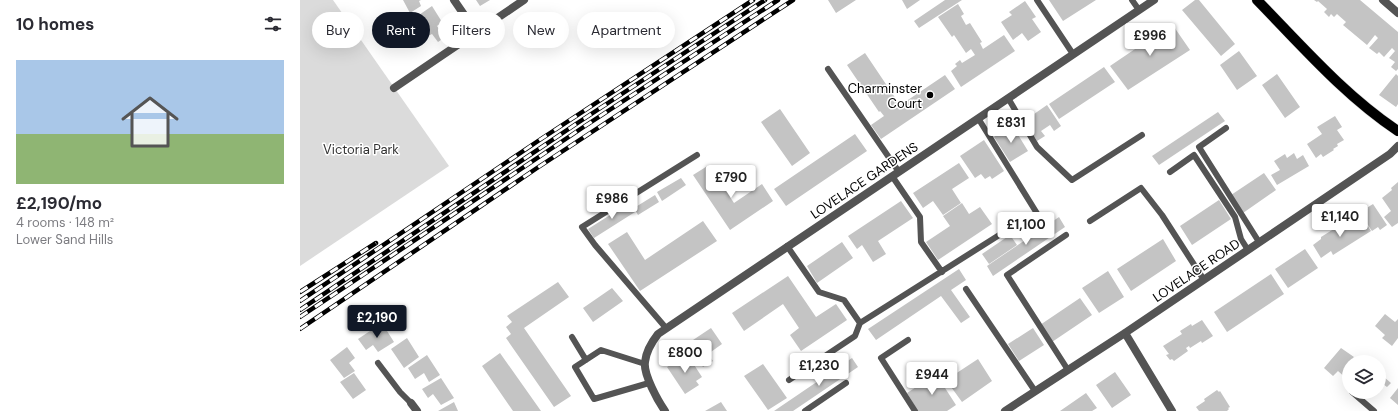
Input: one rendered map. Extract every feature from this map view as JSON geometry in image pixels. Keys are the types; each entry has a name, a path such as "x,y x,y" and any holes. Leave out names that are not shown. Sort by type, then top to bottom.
{"main road":[{"path":"1257,0 1360,102 1398,131"}],"street":[{"path":"454,0 462,12"},
{"path":"505,13 524,0"},
{"name":"LOVELACE GARDENS","path":"644,364 649,345 658,334 666,328 1154,0"},
{"path":"1383,0 1398,13"},
{"path":"394,88 453,48"},
{"name":"LOVELACE ROAD","path":"1004,411 1204,280 1390,154 1398,146"},
{"path":"1125,333 1172,411"},
{"path":"644,364 650,383 665,411"},
{"path":"411,404 417,411"}],"lane":[{"path":"1037,0 1073,54"},
{"path":"1132,0 1139,10"},
{"path":"828,69 895,174 920,217 921,242 942,272"},
{"path":"1008,98 1037,147 1050,161 1072,180 1142,135"},
{"path":"978,118 1038,216 1019,229"},
{"path":"1226,128 1199,147 1260,242"},
{"path":"666,328 595,245 582,227 697,155"},
{"path":"1170,172 1194,155 1236,217 1241,239 1248,250"},
{"path":"1090,221 1141,188 1162,216 1204,280"},
{"path":"789,380 855,336 860,323 1004,232"},
{"path":"1066,235 1007,275 1068,370"},
{"path":"787,246 819,292 844,300 860,323"},
{"path":"966,289 1036,391"},
{"path":"572,337 586,360"},
{"path":"908,340 881,358 915,411"},
{"path":"644,364 601,350 575,367 594,399 650,383"},
{"path":"378,363 411,404"},
{"path":"805,411 846,383"},
{"path":"1360,399 1374,411"}],"green space":[{"name":"Victoria Park","path":"300,0 333,0 341,12 312,12 312,48 364,48 364,44 449,166 300,266"}],"building":[{"path":"403,0 421,0 419,1 421,6 409,12"},
{"path":"476,0 490,0 480,6"},
{"path":"828,0 856,0 836,13"},
{"path":"902,0 920,0 907,9"},
{"path":"945,0 962,0 919,28 914,21"},
{"path":"1049,0 1096,0 1063,21"},
{"path":"1195,0 1199,0 1235,44 1221,56 1182,10"},
{"path":"1314,0 1360,0 1398,32 1398,69 1396,71 1391,67 1395,62 1389,58 1395,51 1392,48 1384,57 1379,52 1377,54 1369,48 1378,38 1375,35 1367,45 1343,25 1346,22 1337,14 1334,17 1331,14 1329,17 1324,12 1327,9 1318,1 1317,2"},
{"path":"1025,1 1036,17 1032,19 1041,32 1028,41 1022,33 1013,40 1001,22 1012,15 1009,12"},
{"path":"958,4 964,14 961,16 966,25 970,23 982,42 980,43 983,49 1004,35 1015,51 961,87 951,71 957,66 955,64 960,60 962,63 975,55 971,49 966,53 954,35 952,37 938,17"},
{"path":"432,6 438,16 438,42 432,34 430,35 430,12 423,12"},
{"path":"1172,24 1190,50 1128,90 1110,66"},
{"path":"1239,51 1257,76 1237,90 1220,65"},
{"name":"Charminster Court","path":"865,53 898,102 894,104 896,108 945,75 955,89 881,139 871,125 884,116 880,111 879,112 847,65"},
{"path":"1104,67 1115,82 1059,119 1049,104"},
{"path":"1277,74 1300,107 1285,118 1262,85"},
{"path":"1396,74 1398,76 1398,104 1396,107 1379,95"},
{"path":"1047,105 1061,126 1054,131 1050,125 1041,131 1045,136 1037,141 1024,121"},
{"path":"780,109 810,153 792,166 761,122"},
{"path":"1218,112 1225,121 1159,165 1152,156"},
{"path":"1335,116 1342,127 1337,130 1344,140 1337,144 1338,146 1333,149 1334,150 1323,157 1321,154 1316,158 1307,144 1322,134 1317,127"},
{"path":"1012,125 1028,151 1010,162 994,137"},
{"path":"855,134 867,151 786,206 774,189"},
{"path":"984,140 1004,171 992,179 990,176 985,179 981,174 975,178 960,156"},
{"path":"1294,153 1297,159 1303,155 1309,166 1277,185 1271,175 1280,170 1274,161 1285,154 1287,158"},
{"path":"959,163 969,178 952,189 961,203 943,215 933,201 923,208 913,193"},
{"path":"709,165 734,203 762,184 773,201 730,230 693,175"},
{"path":"1264,173 1276,190 1243,213 1231,195"},
{"path":"681,178 686,185 662,201 657,192"},
{"path":"1398,182 1398,223 1392,227 1384,217 1391,211 1382,198 1392,190 1391,188"},
{"path":"655,195 659,202 638,215 634,208"},
{"path":"1219,200 1231,219 1192,245 1180,226"},
{"path":"901,201 913,218 878,241 886,254 873,262 862,245 857,249 848,236"},
{"path":"629,203 635,212 594,238 588,229"},
{"path":"962,203 969,214 980,207 992,224 938,260 926,242 950,226 943,216"},
{"path":"1373,204 1387,225 1380,230 1378,227 1372,231 1361,215 1367,211 1365,209"},
{"path":"1059,217 1065,227 993,276 987,266"},
{"path":"1346,218 1349,223 1355,219 1362,230 1368,226 1371,231 1333,255 1331,251 1321,258 1313,245 1321,239 1321,237 1337,227 1336,225"},
{"path":"703,221 717,241 640,291 608,244 627,232 645,260"},
{"path":"1010,235 1017,245 989,264 982,254"},
{"path":"1163,239 1176,261 1131,291 1117,269"},
{"path":"842,242 853,258 817,283 807,266"},
{"path":"1305,249 1318,268 1288,288 1275,269"},
{"path":"959,269 966,280 951,290 970,317 961,323 941,296 876,340 868,329"},
{"path":"1108,271 1124,297 1099,313 1082,288"},
{"path":"1271,274 1284,294 1227,332 1214,312"},
{"path":"788,276 816,317 836,304 847,320 801,351 790,335 799,328 783,304 744,331 732,313"},
{"path":"558,282 569,297 524,328 571,396 554,407 506,338 511,334 506,327 512,322 507,316"},
{"path":"612,288 623,301 593,322 583,308"},
{"path":"1080,298 1092,315 1052,342 1040,325"},
{"path":"1385,314 1395,322 1398,319 1398,338 1392,346 1382,338 1385,335 1375,326"},
{"path":"1202,320 1213,336 1190,348 1189,346 1186,348 1188,351 1174,361 1172,359 1170,360 1166,355 1169,354 1163,346 1182,334 1180,331 1191,324 1192,326"},
{"path":"382,323 394,342 378,352 373,345 366,350 358,339"},
{"path":"711,328 722,344 708,354 713,361 703,367 687,344"},
{"path":"1033,328 1044,345 1019,361 1008,344"},
{"path":"407,338 419,357 404,368 391,349"},
{"path":"347,347 355,358 349,363 355,371 344,378 330,360"},
{"path":"1341,348 1351,355 1342,355 1342,375 1338,371 1333,376 1324,368"},
{"path":"500,353 541,411 513,411 482,366"},
{"path":"687,354 702,377 696,381 699,385 685,394 667,367"},
{"path":"427,355 440,375 429,382 424,373 415,379 408,368"},
{"path":"852,358 858,367 793,411 774,411"},
{"path":"978,359 992,381 962,402 946,380"},
{"path":"763,364 787,398 768,410 744,376"},
{"path":"1115,372 1131,395 1112,408 1096,385"},
{"path":"354,373 366,390 353,399 340,382"},
{"path":"936,374 956,405 947,411 918,411 907,393"},
{"path":"441,378 454,398 441,405 433,394 428,398 422,389"},
{"path":"1386,379 1391,383 1386,386"},
{"path":"1398,388 1398,405 1390,398"},
{"path":"1217,390 1219,392 1220,391 1230,407 1228,408 1229,409 1227,411 1199,411 1196,407"},
{"path":"1086,393 1097,408 1092,411 1060,411"},
{"path":"454,402 458,411 438,411"},
{"path":"721,402 727,411 705,411"}],"railway":[{"path":"300,301 541,139 753,0"},
{"path":"300,310 576,124 765,0"},
{"path":"300,317 585,126 778,0"},
{"path":"300,329 537,168 793,0"},
{"path":"300,292 376,243"}],"place":[{"name":"Charminster Court","path":"930,95"}]}
